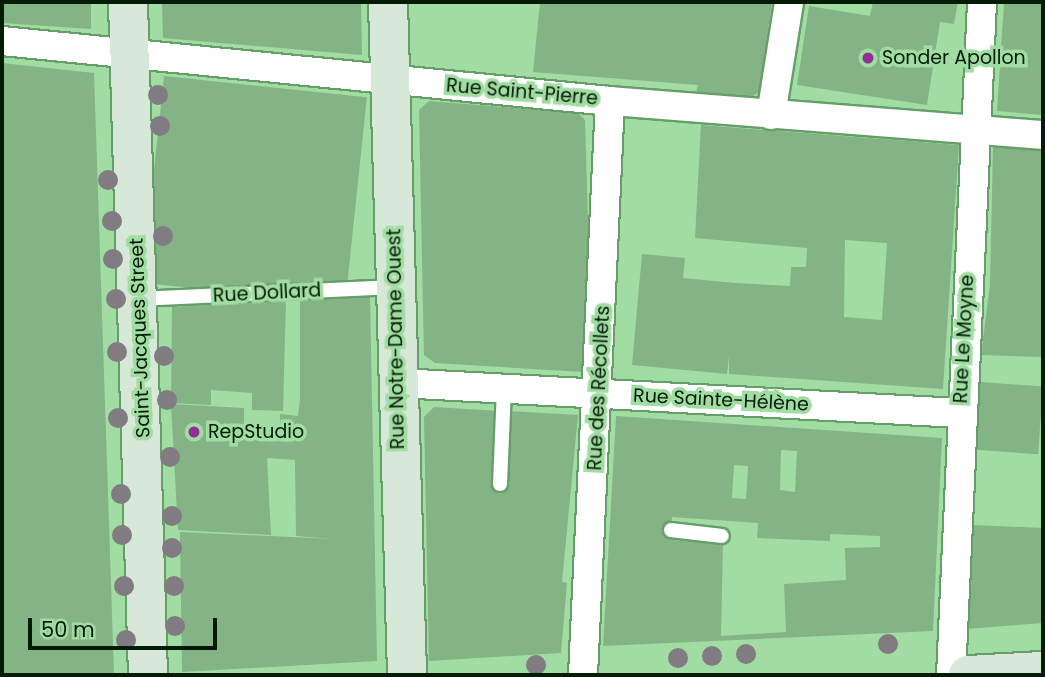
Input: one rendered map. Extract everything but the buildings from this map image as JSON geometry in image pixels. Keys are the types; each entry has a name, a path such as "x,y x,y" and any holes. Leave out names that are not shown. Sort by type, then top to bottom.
{"street":[{"name":"Saint-Jacques Street","path":"128,2 139,299 148,675"},
{"name":"Rue Notre-Dame Ouest","path":"388,2 407,675"},
{"path":"771,115 789,2"},
{"name":"Rue Le Moyne","path":"951,675 960,413 982,2"},
{"name":"Rue Saint-Pierre","path":"2,41 610,101 1043,135"},
{"name":"Rue des Récollets","path":"583,675 600,523 599,394 610,101"},
{"name":"Rue Sainte-Hélène","path":"398,383 960,413"},
{"path":"968,675 1043,671"}],"lane":[{"name":"Rue Dollard","path":"139,299 396,286"},
{"path":"500,484 504,390"},
{"path":"671,530 722,536"}],"place":[{"name":"Sonder Apollon","path":"868,58"},
{"name":"RepStudio","path":"194,432"}]}
